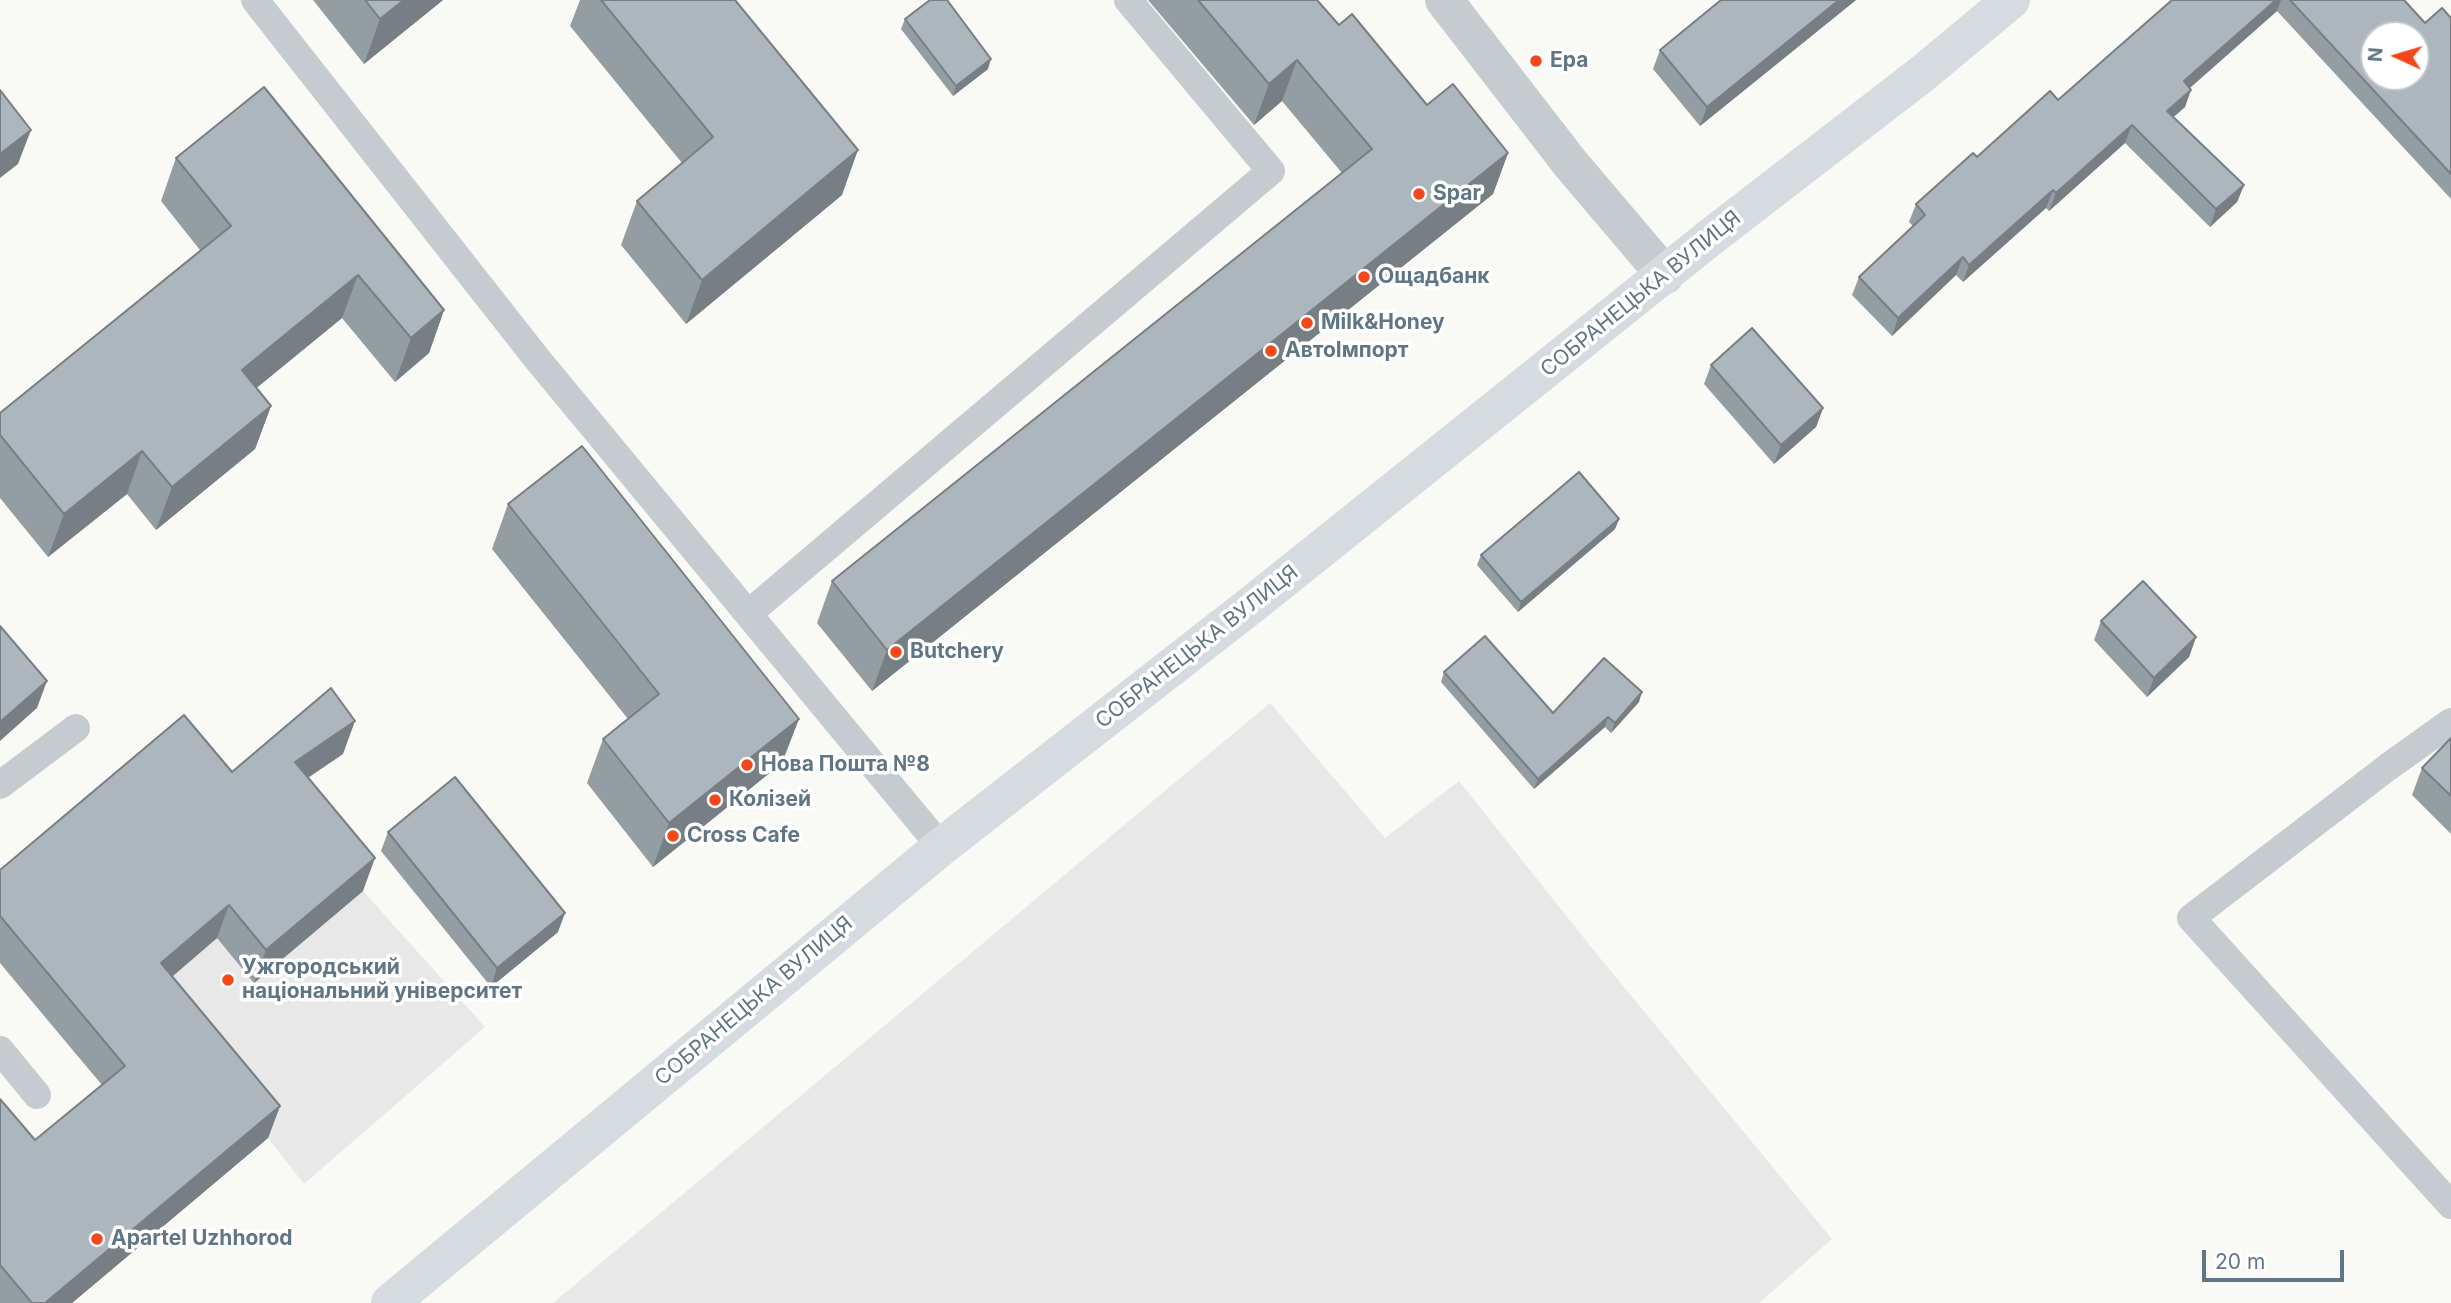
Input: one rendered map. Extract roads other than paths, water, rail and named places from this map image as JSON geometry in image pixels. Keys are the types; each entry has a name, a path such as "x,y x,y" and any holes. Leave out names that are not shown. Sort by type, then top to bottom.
{"main road":[{"name":"СОБРАНЕЦЬКА ВУЛИЦЯ","path":"390,1303 940,847 1255,602 1922,74 2011,0"}],"street":[{"path":"1444,0 1570,163 1665,275"}],"lane":[{"path":"255,0 538,360 940,847"},
{"path":"749,613 1271,171 1128,0"},
{"path":"2451,722 2190,918 2451,1205"},
{"path":"0,785 76,728"},
{"path":"0,1050 37,1096"}],"place":[{"name":"Ера","path":"1536,61"},
{"name":"Spar","path":"1419,194"},
{"name":"Ощадбанк","path":"1364,277"},
{"name":"Milk&Honey","path":"1307,323"},
{"name":"АвтоІмпорт","path":"1271,351"},
{"name":"Butchery","path":"896,652"},
{"name":"Нова Пошта №8","path":"747,765"},
{"name":"Колізей","path":"715,800"},
{"name":"Cross Cafe","path":"673,836"},
{"name":"Ужгородський національний університет","path":"228,980"},
{"name":"Apartel Uzhhorod","path":"97,1239"}]}
